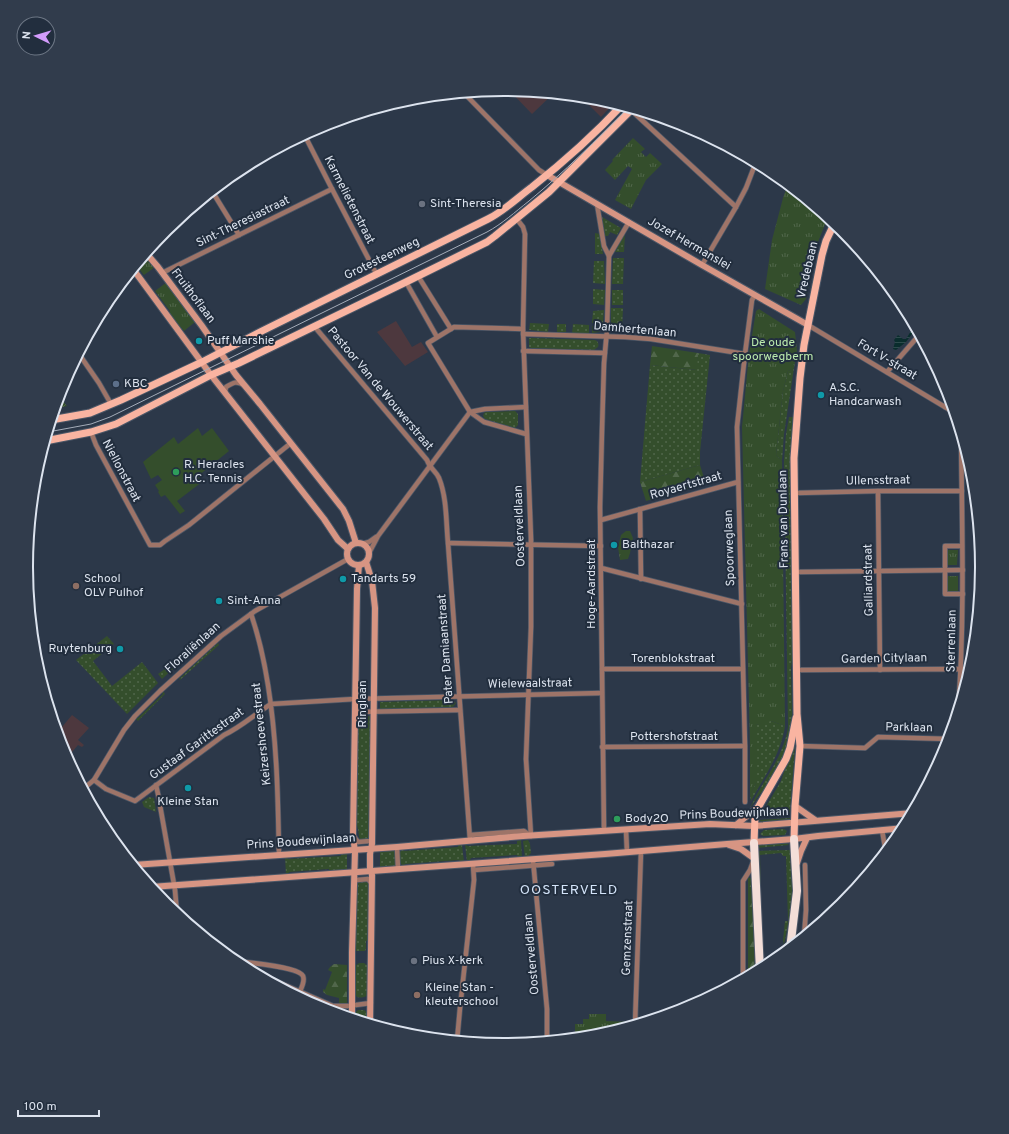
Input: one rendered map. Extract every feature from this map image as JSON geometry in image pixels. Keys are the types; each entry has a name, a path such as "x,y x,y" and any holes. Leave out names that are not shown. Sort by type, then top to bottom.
{"highway":[{"path":"791,942 797,891 794,839"},
{"path":"754,843 760,963"}],"main road":[{"name":"Grotesteenweg","path":"202,362 498,214 588,140 617,110"},
{"path":"51,440 91,432 116,424 211,375 487,242 547,194 568,172 603,140 629,113"},
{"name":"Vredebaan","path":"808,325 822,255 832,228"},
{"name":"Frans van Dunlaan","path":"794,839 794,806 800,746 797,714 794,458 798,398 804,345 808,325"},
{"path":"57,419 90,413 202,362"},
{"name":"Frans van Dunlaan","path":"754,843 755,816 759,806 786,759 790,748 797,714"}],"street":[{"path":"469,97 538,170 547,175"},
{"path":"639,116 736,207"},
{"name":"Karmelietenstraat","path":"307,139 377,274"},
{"path":"702,266 736,207 746,188 754,168"},
{"name":"Jozef Hermanslei","path":"547,175 702,266 808,325"},
{"name":"Sint-Theresiastraat","path":"162,273 332,189"},
{"path":"215,195 239,235"},
{"path":"597,204 604,246 609,256"},
{"name":"Oosterveldlaan","path":"516,218 523,227 525,234 523,351 531,545 531,627 526,759 531,836"},
{"path":"609,256 629,222"},
{"name":"Hoge-Aardstraat","path":"604,831 600,507 609,256"},
{"name":"Fruithoflaan","path":"149,257 202,326 230,367"},
{"path":"136,273 211,375 324,519 338,540 348,549"},
{"path":"418,276 451,329"},
{"path":"406,282 438,337 428,343 470,412 484,422 526,434"},
{"name":"Spoorweglaan","path":"745,802 742,604 737,427 744,354 752,300 756,295"},
{"name":"Fort V-straat","path":"808,325 949,409"},
{"name":"Pastoor Van de Wouwerstraat","path":"314,326 426,460 429,467"},
{"name":"Damhertenlaan","path":"438,337 454,327 651,339 744,354"},
{"path":"887,372 917,338"},
{"path":"523,351 605,353"},
{"path":"82,358 111,404"},
{"path":"230,367 342,509 350,521 359,543 367,547 369,553"},
{"path":"225,392 227,386 235,382 244,385"},
{"path":"378,536 369,542 353,544 348,549 348,559 354,564 359,565 366,562 378,536 470,412 485,409 526,407"},
{"name":"Niellonstraat","path":"91,432 96,445 150,545 160,545 165,542 275,456"},
{"path":"275,456 291,443"},
{"name":"Sterrenlaan","path":"959,691 963,594 961,451"},
{"name":"Pater Damiaanstraat","path":"429,467 438,475 445,504 470,838"},
{"name":"Royaertstraat","path":"601,520 738,482"},
{"name":"Galliardstraat","path":"878,491 880,670"},
{"name":"Ullensstraat","path":"795,493 962,491"},
{"path":"640,510 641,579"},
{"path":"448,543 601,546"},
{"name":"Sterrenlaan","path":"962,546 945,546 945,594 963,594"},
{"name":"Floraliënlaan","path":"87,786 94,780 130,721 221,636 251,614 348,559"},
{"name":"Ringlaan","path":"366,562 372,581 375,602 372,848 370,854 370,868 372,871 370,1018"},
{"name":"Ringlaan","path":"352,1013 352,960 355,849 356,589 359,565"},
{"path":"601,568 742,604"},
{"path":"796,572 963,570"},
{"name":"Keizershoevestraat","path":"251,614 264,661 271,704 277,769 279,855"},
{"name":"Torenblokstraat","path":"602,669 743,669"},
{"name":"Garden Citylaan","path":"797,670 964,670"},
{"name":"Wielewaalstraat","path":"271,704 355,699 602,693"},
{"name":"Gustaaf Garittestraat","path":"94,780 106,789 135,801 224,735 234,730 271,704"},
{"path":"355,712 460,710"},
{"name":"Parklaan","path":"800,746 865,748 878,737 943,739"},
{"name":"Pottershofstraat","path":"602,747 745,746"},
{"path":"156,785 174,885 176,905"},
{"path":"736,825 759,806"},
{"path":"794,806 815,820"},
{"name":"Prins Boudewijnlaan","path":"139,865 397,847 470,838 531,836 710,824 754,826 907,813"},
{"path":"158,886 398,869 474,867 627,852 754,843 897,829"},
{"path":"626,830 627,852"},
{"path":"882,830 885,846"},
{"path":"354,835 358,842 370,842 372,839"},
{"path":"796,865 807,838"},
{"path":"727,844 741,849 754,859 750,870 743,881 743,973"},
{"path":"397,847 398,869"},
{"name":"Gemzenstraat","path":"635,1019 641,851"},
{"path":"533,862 552,864"},
{"name":"Oosterveldlaan","path":"533,862 547,1009 546,1036"},
{"path":"805,865 806,910 805,930"},
{"path":"458,1035 474,880 474,867"},
{"path":"354,882 357,880 368,880 372,884"},
{"path":"247,962 297,971 303,976 304,980 300,991"},
{"path":"291,987 333,1006 371,1003"}],"shaded area":[{"path":"515,96 548,98 532,114"},
{"path":"588,104 609,108 601,117"},
{"path":"396,321 412,347 421,342 428,352 405,366 377,332"},
{"path":"910,328 914,333 896,350 893,349 895,342 894,340 898,335 903,339 906,339 911,331"},
{"path":"72,715 89,728 78,740 84,745 82,747 78,745 72,753 61,728"}],"green space":[{"path":"633,138 645,149 641,152 646,157 650,153 662,164 646,180 631,209 615,200 632,169 628,166 615,180 605,170 613,161 612,160"},
{"name":"De oude spoorwegberm","path":"786,189 826,223 816,247 806,299 801,305 765,289 772,240"},
{"path":"602,217 621,228 617,235 610,232 608,236 605,236"},
{"path":"595,233 600,234 603,254 595,254"},
{"path":"625,234 624,252 615,252"},
{"path":"613,258 624,258 623,284 612,284"},
{"path":"148,259 155,267 144,275 139,269"},
{"path":"594,261 604,261 605,284 593,283"},
{"path":"167,282 194,318 195,322 184,331 169,314 170,311 155,291"},
{"path":"593,289 605,290 604,305 593,304"},
{"path":"612,290 623,290 623,305 612,305"},
{"path":"611,308 623,308 622,331 613,330 611,327"},
{"name":"De oude spoorwegberm","path":"759,309 795,332 797,351 794,368 788,371 783,391 776,455 782,461 785,726 771,721 756,725 756,783 750,795 742,427 749,354 756,311"},
{"path":"604,310 603,323 592,323 593,311"},
{"path":"530,323 549,324 548,332 529,330"},
{"path":"557,324 566,324 566,332 557,332"},
{"path":"573,324 589,325 589,333 572,333"},
{"path":"592,326 603,326 599,332 592,333"},
{"path":"529,338 595,340 598,342 598,347 594,350 531,348 529,347"},
{"path":"652,346 698,353 697,370 650,365"},
{"path":"698,353 710,355 700,465 640,482 650,365 696,370"},
{"path":"794,368 784,434 782,461 776,455 783,391 788,371"},
{"path":"63,401 67,406 61,408"},
{"path":"515,411 518,414 518,425 515,428 485,419 483,416 486,412"},
{"path":"789,417 793,417 791,458 793,655 791,667 792,714 788,744 783,757 766,788 750,808 782,749 788,727 784,461"},
{"name":"R. Heracles H.C. Tennis","path":"198,428 202,436 212,428 229,451 198,476 202,482 177,501 185,511 180,514 165,495 161,497 155,485 162,480 158,475 151,479 143,462 174,437 178,444"},
{"path":"700,465 706,484 646,501 640,482"},
{"path":"626,531 630,531 633,538 630,553 628,559 620,560 618,547 621,535"},
{"path":"947,550 958,550 957,565 947,565"},
{"path":"948,576 958,576 958,591 948,591"},
{"path":"107,636 114,644 93,661 112,686 142,662 158,683 127,714 76,660"},
{"path":"218,643 219,645 180,680 179,679"},
{"path":"183,652 187,656 162,679 158,674 166,668 165,666"},
{"path":"163,691 165,694 138,721 136,719 163,694"},
{"path":"453,700 456,703 453,707 380,709 380,702"},
{"path":"372,716 370,835 367,839 360,840 356,823 358,717"},
{"path":"766,721 771,721 785,726 776,756 751,801 750,795 756,783 756,725"},
{"path":"794,747 790,812 789,814 761,815 781,781"},
{"path":"149,797 154,798 156,812 144,807 142,802"},
{"path":"790,818 790,820 762,822 759,820"},
{"path":"784,829 787,831 785,835 763,836 760,834 764,830"},
{"path":"521,840 522,858 518,858 517,855 471,858 469,862 467,862 465,844 467,844 467,846 517,844 517,841"},
{"path":"528,840 531,853 529,857 525,858 523,841"},
{"path":"786,843 789,845 757,848 759,845"},
{"path":"458,845 462,845 464,862 460,862 459,860 405,864 404,866 401,864 400,852 403,849 404,851 458,847"},
{"path":"395,850 395,867 380,868 380,851"},
{"path":"790,850 792,887 794,892 784,945 783,940 785,921 788,921 786,856 783,856 781,853 760,855 761,889 759,882 757,851"},
{"path":"341,854 347,854 347,870 329,872 329,869 289,872 289,875 286,875 285,857 288,859 341,856"},
{"path":"748,877 752,879 755,966 748,970"},
{"path":"365,881 369,885 369,940 366,941 365,951 355,951 356,884"},
{"path":"359,963 364,963 368,966 368,994 362,998 357,997 355,994 355,966"},
{"path":"334,964 347,965 347,1003 339,1004 339,998 327,995 323,992 323,989 325,990 332,972 328,970"},
{"path":"358,1010 364,1010 368,1013 368,1018 355,1014"},
{"path":"589,1014 606,1014 606,1021 627,1022 575,1032 575,1024 583,1024 583,1019 589,1019"}],"tram line":[{"path":"53,431 91,424 110,417 487,232 508,218 555,179 593,144 625,111"}],"place":[{"name":"Sint-Theresia","path":"422,204"},
{"name":"Puff Marshie","path":"199,341"},
{"name":"KBC","path":"116,384"},
{"name":"A.S.C. Handcarwash","path":"821,395"},
{"name":"R. Heracles H.C. Tennis","path":"176,472"},
{"name":"Balthazar","path":"614,545"},
{"name":"Tandarts 59","path":"343,579"},
{"name":"School OLV Pulhof","path":"76,586"},
{"name":"Sint-Anna","path":"219,601"},
{"name":"Ruytenburg","path":"120,649"},
{"name":"Kleine Stan","path":"188,788"},
{"name":"Body2O","path":"617,819"},
{"name":"Pius X-kerk","path":"414,961"},
{"name":"Kleine Stan - kleuterschool","path":"417,995"}],"district":[{"name":"OOSTERVELD","path":"569,890"}]}
